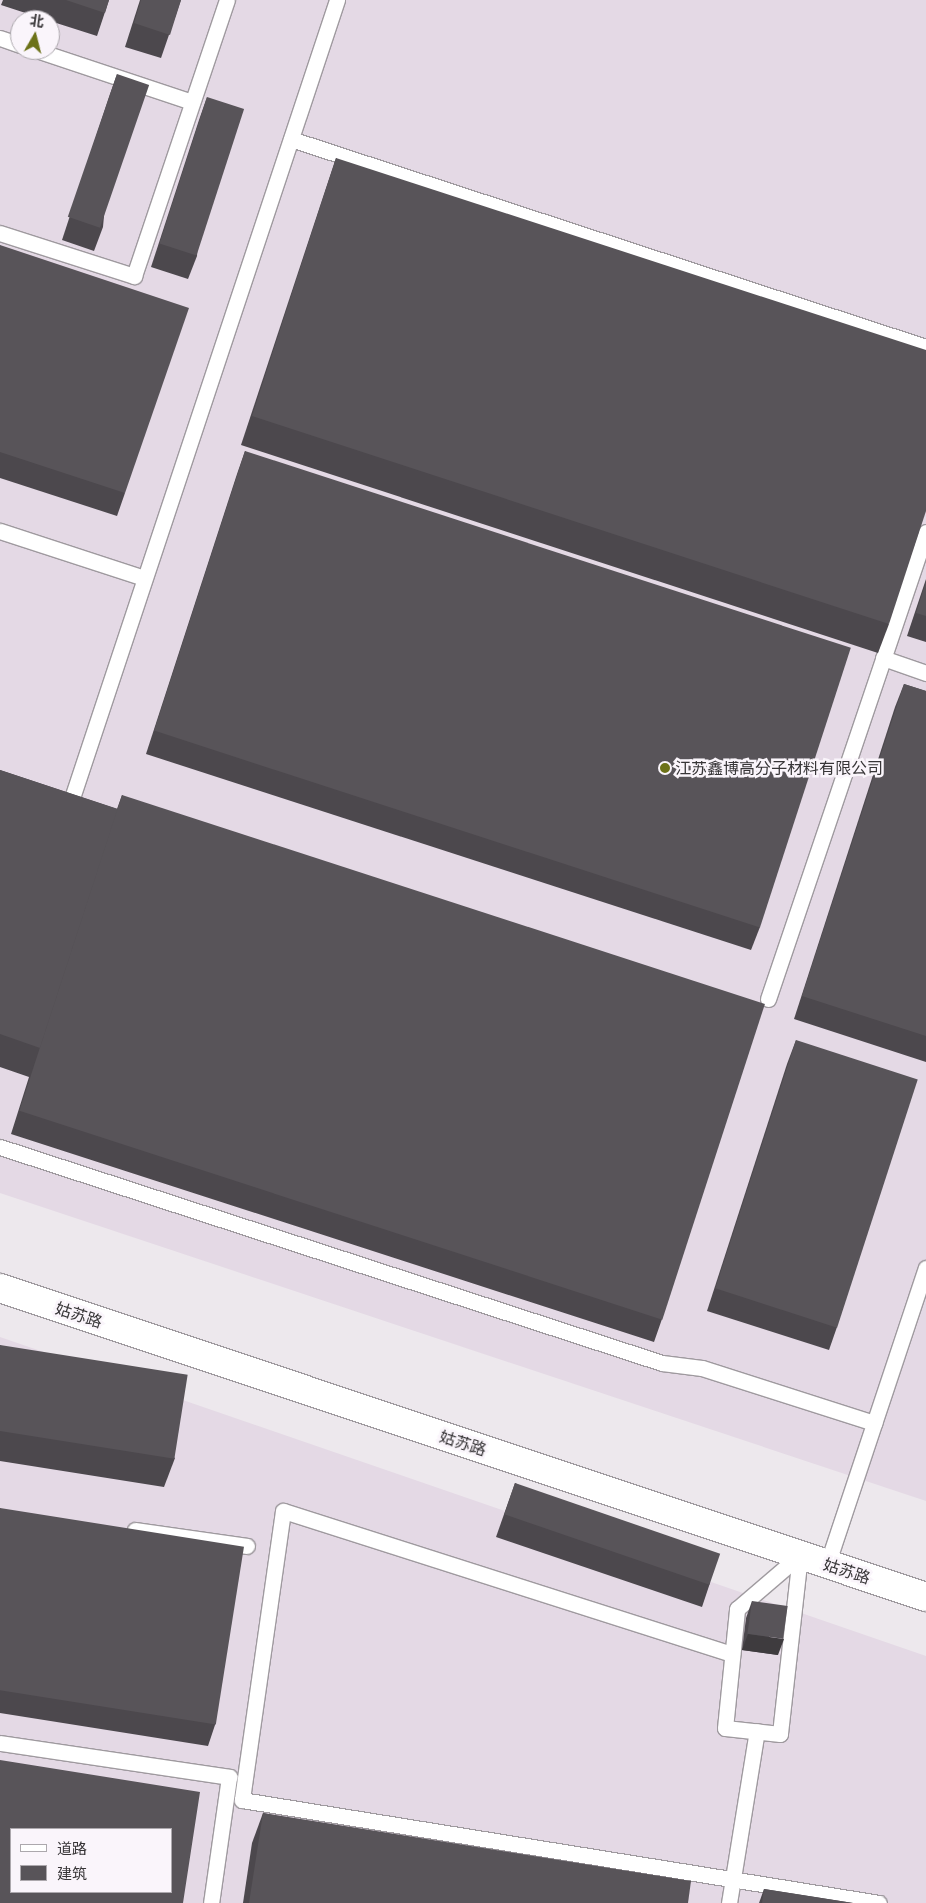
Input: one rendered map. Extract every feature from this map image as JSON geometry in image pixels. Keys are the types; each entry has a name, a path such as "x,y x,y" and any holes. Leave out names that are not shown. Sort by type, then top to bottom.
{"street":[{"name":"姑苏路","path":"0,1288 926,1598"}],"lane":[{"path":"0,233 134,276 227,0"},
{"path":"46,801 64,806 71,801 337,0"},
{"path":"60,58 192,102"},
{"path":"291,139 926,347"},
{"path":"0,531 144,578"},
{"path":"768,999 926,532"},
{"path":"883,658 926,673"},
{"path":"0,1147 662,1362 702,1368 874,1423"},
{"path":"827,1564 926,1268"},
{"path":"732,1654 283,1511 242,1800 879,1903"},
{"path":"118,1528 247,1546"},
{"path":"800,1555 780,1734 725,1728 737,1609 800,1555"},
{"path":"729,1903 757,1731"},
{"path":"0,1743 229,1777 211,1903"}],"shaded area":[{"path":"0,0 926,0 926,1501 0,1193"},
{"path":"0,1337 926,1656 926,1903 0,1903"}],"building":[{"path":"66,0 109,0 105,13"},
{"path":"141,0 181,0 170,35 134,23"},
{"path":"117,74 149,85 100,228 68,217"},
{"path":"207,97 244,109 197,256 159,243"},
{"path":"336,158 926,350 926,511 889,624 252,416"},
{"path":"0,245 189,308 125,493 0,452"},
{"path":"245,451 851,648 760,927 154,731"},
{"path":"926,582 926,616 916,613"},
{"path":"904,684 926,691 926,1036 802,996"},
{"path":"0,770 118,809 40,1048 0,1034"},
{"path":"122,795 765,1004 662,1320 19,1111"},
{"path":"796,1040 918,1080 837,1328 715,1288"},
{"path":"0,1345 188,1375 174,1459 0,1431"},
{"path":"515,1483 720,1554 709,1585 504,1514"},
{"path":"0,1508 244,1547 216,1724 0,1690"},
{"path":"752,1601 788,1606 783,1639 747,1634"},
{"path":"0,1760 200,1792 183,1903 0,1903"},
{"path":"263,1813 691,1881 688,1903 249,1903"},
{"path":"764,1889 853,1903 762,1903"}],"place":[{"name":"江苏鑫博高分子材料有限公司","path":"665,768"}]}
